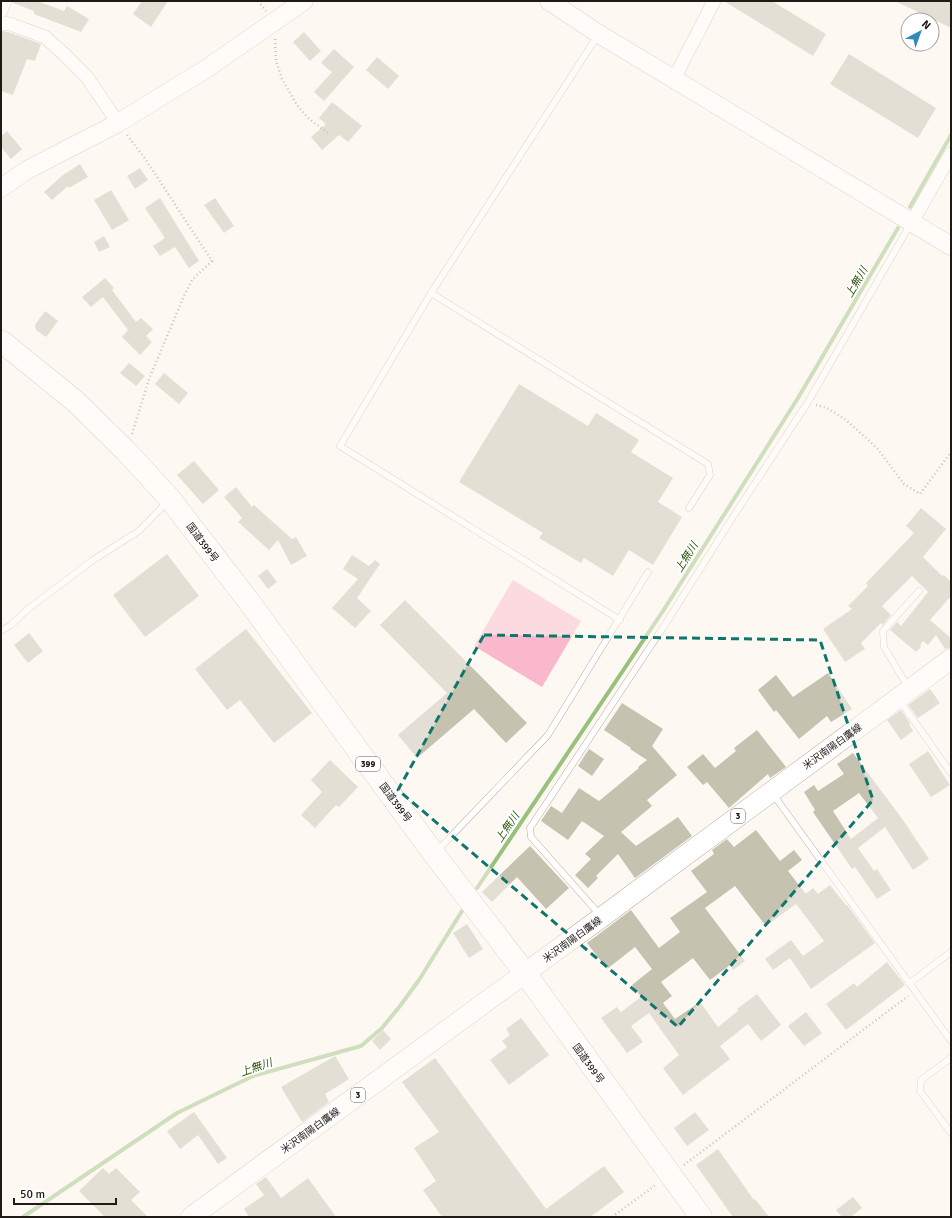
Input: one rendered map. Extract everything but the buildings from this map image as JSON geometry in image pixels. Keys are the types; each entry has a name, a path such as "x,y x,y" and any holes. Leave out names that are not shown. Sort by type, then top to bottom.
{"highway":[{"name":"国道399号","path":"1,341 75,401 126,451 170,499 247,600 434,854 525,973 701,1217"}],"main road":[{"name":"米沢南陽白鷹線","path":"191,1217 602,917 951,659"}],"street":[{"path":"1,11 5,1"},
{"path":"1,188 27,170 118,123 206,69 304,1"},
{"path":"674,79 714,1"},
{"path":"559,4 599,34 951,246"},
{"path":"1,23 10,24 45,37 88,77 118,123"},
{"path":"912,222 951,154"}],"lane":[{"path":"599,34 431,293 340,446 620,620"},
{"path":"602,917 532,836 530,828 666,623 808,402 912,222"},
{"path":"431,293 708,464 710,475 689,508"},
{"path":"1,631 11,626 28,609 93,560 139,532 170,499"},
{"path":"434,854 548,735 620,620 648,572"},
{"path":"919,591 884,631 884,647 904,694 951,774"},
{"path":"771,792 951,1041"},
{"path":"910,983 951,952"},
{"path":"951,1058 921,1080 920,1091 951,1133"}],"path":[{"path":"274,22 276,61 282,79 297,105 309,119 328,133"},
{"path":"118,123 144,157 212,261 192,280 184,296 149,379 126,451"},
{"path":"808,402 827,408 846,420 876,448 904,484 920,494 951,452"},
{"path":"612,1217 915,990"}],"highlighted area":[{"path":"484,635 820,640 873,800 678,1027 398,790"}],"shaded area":[{"path":"513,580 581,621 542,687 474,646"}],"waterway":[{"name":"上無川","path":"910,207 951,135"},
{"name":"上無川","path":"477,888 663,611 798,398 898,228"},
{"name":"上無川","path":"23,1217 177,1113 253,1076 361,1046 382,1028 400,1006 419,980 462,911"}]}
